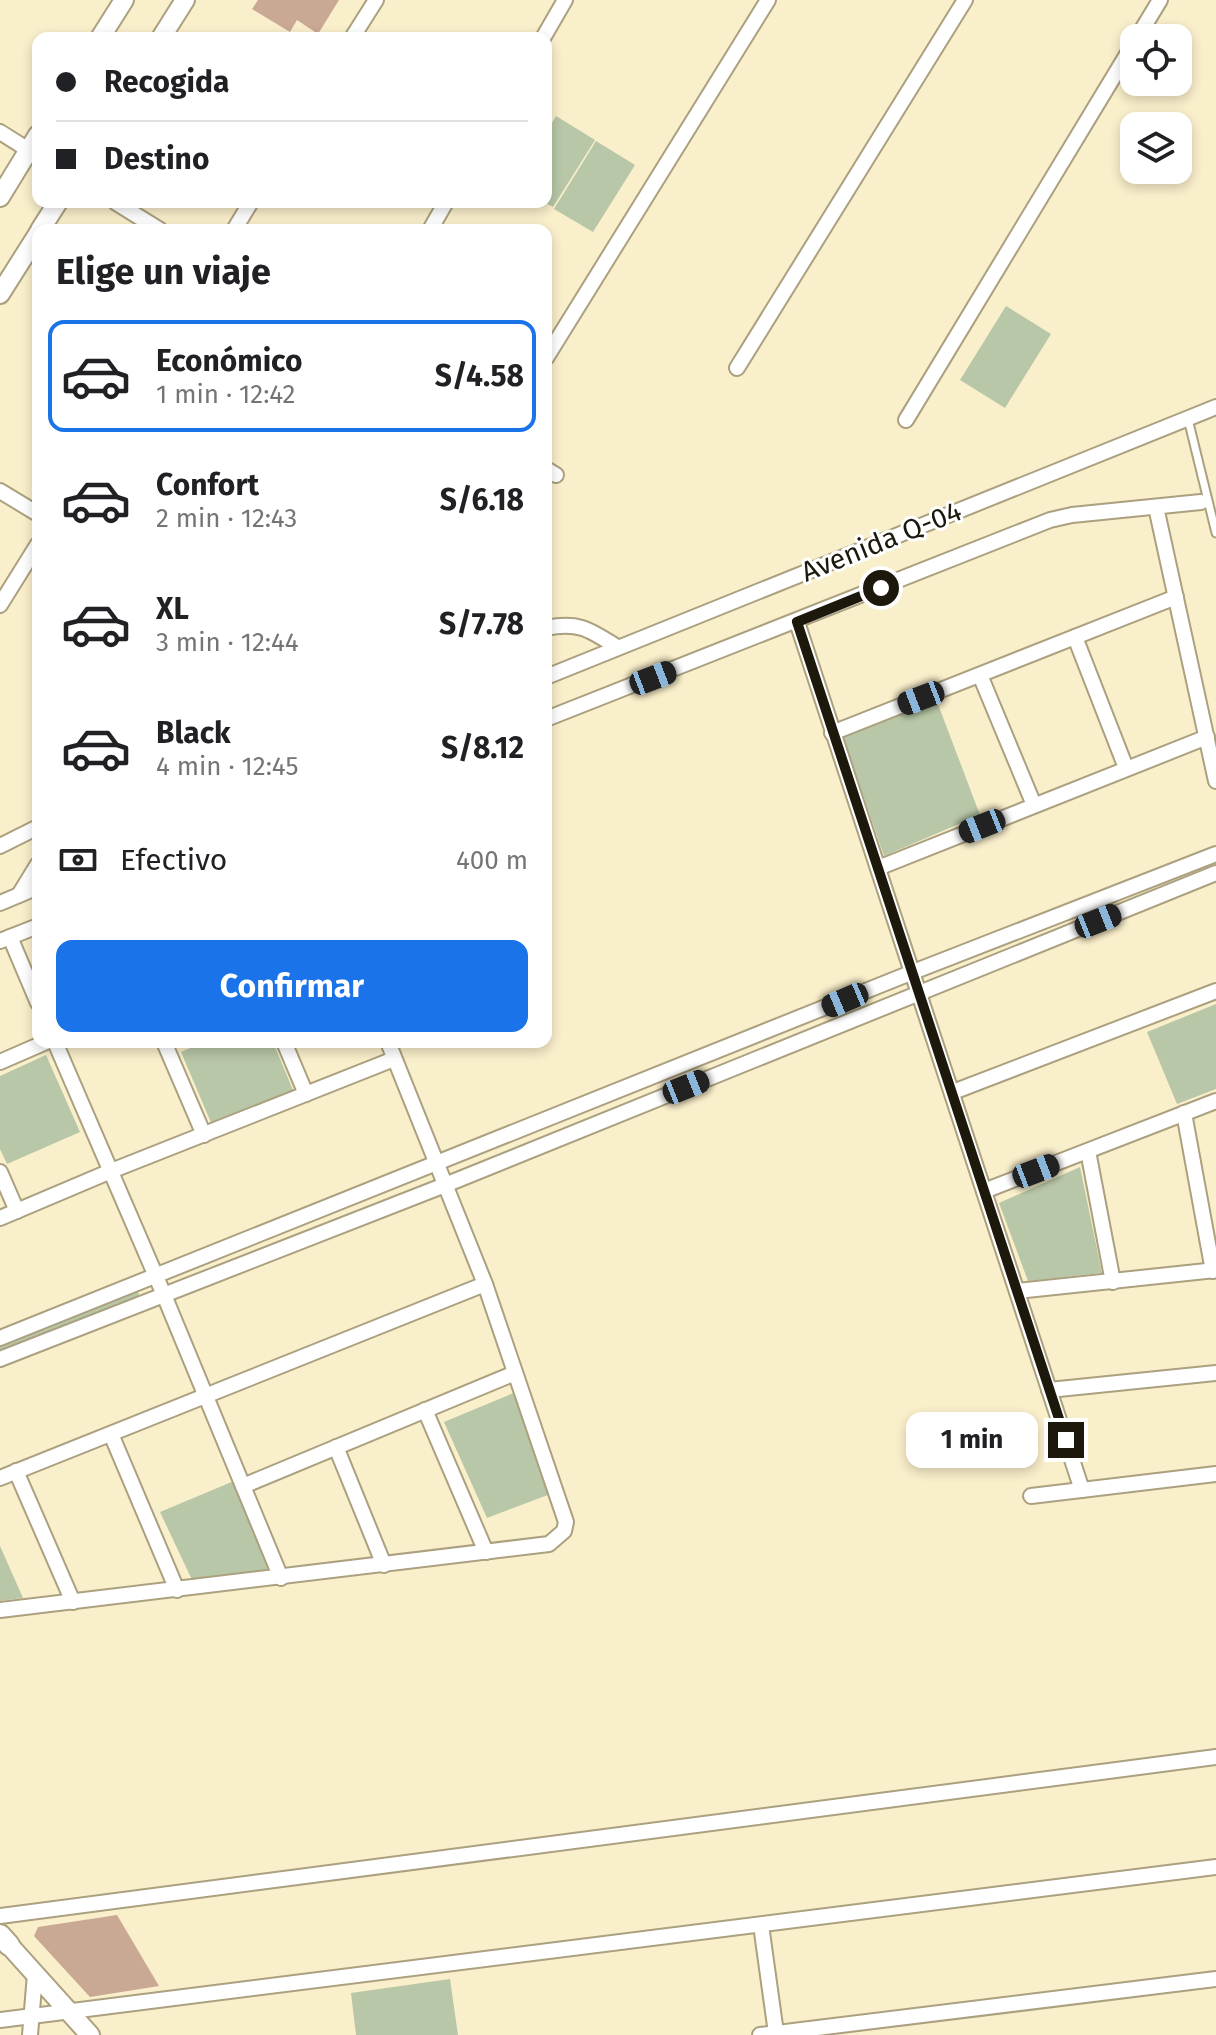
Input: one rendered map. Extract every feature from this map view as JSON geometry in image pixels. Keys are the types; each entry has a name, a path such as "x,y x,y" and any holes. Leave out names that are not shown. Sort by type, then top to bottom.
{"street":[{"path":"104,32 124,0"},
{"path":"165,32 185,0"},
{"path":"356,32 376,0"},
{"path":"546,32 565,0"},
{"path":"552,348 768,0"},
{"path":"737,368 965,0"},
{"path":"1145,24 1160,0"},
{"path":"906,420 1120,65"},
{"path":"0,132 32,146"},
{"path":"0,197 32,151"},
{"path":"125,208 150,224"},
{"path":"0,294 32,243"},
{"name":"Avenida Q-04","path":"552,674 1216,407"},
{"path":"0,491 32,510"},
{"path":"552,717 1050,520 1201,502"},
{"path":"1156,507 1216,781"},
{"path":"0,605 32,554"},
{"path":"832,733 1176,597"},
{"path":"797,622 1082,1490"},
{"path":"552,627 582,626 617,647"},
{"path":"1075,637 1126,768"},
{"path":"980,675 1034,805"},
{"path":"878,868 1207,737"},
{"path":"0,846 32,830"},
{"path":"0,1338 913,972 1216,854"},
{"path":"0,1359 445,1185 544,1150 832,1035 920,993 1216,873"},
{"path":"18,896 32,874"},
{"path":"0,903 32,890"},
{"path":"32,928 5,939 32,991"},
{"path":"953,1092 1216,991"},
{"path":"823,1009 832,1035"},
{"path":"0,1062 32,1048"},
{"path":"58,1048 281,1578"},
{"path":"167,1048 204,1135"},
{"path":"287,1048 306,1094"},
{"path":"0,1610 549,1544 564,1531 566,1522 485,1284 390,1048"},
{"path":"0,1218 394,1059"},
{"path":"984,1191 1216,1101"},
{"path":"1017,1291 1214,1270 1184,1113"},
{"path":"534,1125 544,1150"},
{"path":"1088,1151 1113,1282"},
{"path":"0,1172 17,1211"},
{"path":"0,1478 485,1284"},
{"path":"243,1486 515,1373"},
{"path":"1049,1390 1216,1373"},
{"path":"425,1410 486,1552"},
{"path":"111,1434 177,1590"},
{"path":"336,1447 384,1565"},
{"path":"16,1471 73,1602"},
{"path":"1031,1496 1216,1474"},
{"path":"0,1916 1216,1757"},
{"path":"5,2020 1216,1867"},
{"path":"761,1925 776,2033"},
{"path":"3,1941 90,2035"},
{"path":"30,2035 35,1974"},
{"path":"760,2035 1216,1979"},
{"path":"5,2020 24,2035"}],"lane":[{"path":"1188,419 1216,533"}],"green space":[{"path":"556,116 595,140 553,207 552,206 552,123"},
{"path":"596,141 635,165 593,232 554,209"},
{"path":"1006,306 1051,334 1005,408 960,380"},
{"path":"936,699 980,815 884,856 843,736"},
{"path":"1216,1004 1216,1089 1177,1104 1147,1032"},
{"path":"191,1048 276,1048 293,1090 289,1098 212,1125 181,1052"},
{"path":"46,1055 80,1132 7,1164 0,1149 0,1076"},
{"path":"1080,1167 1102,1273 1028,1281 999,1203"},
{"path":"138,1292 134,1299 0,1352 0,1344"},
{"path":"516,1392 553,1493 487,1518 444,1422"},
{"path":"234,1481 270,1574 193,1582 160,1512"},
{"path":"0,1546 23,1598 0,1601"},
{"path":"450,1979 458,2035 356,2035 351,1993"}],"building":[{"path":"258,0 339,0 319,32 297,20 290,32 252,9"},
{"path":"117,1915 159,1986 90,1997 34,1936 38,1927"}],"route":[{"path":"881,588 797,622 1066,1440"}]}
